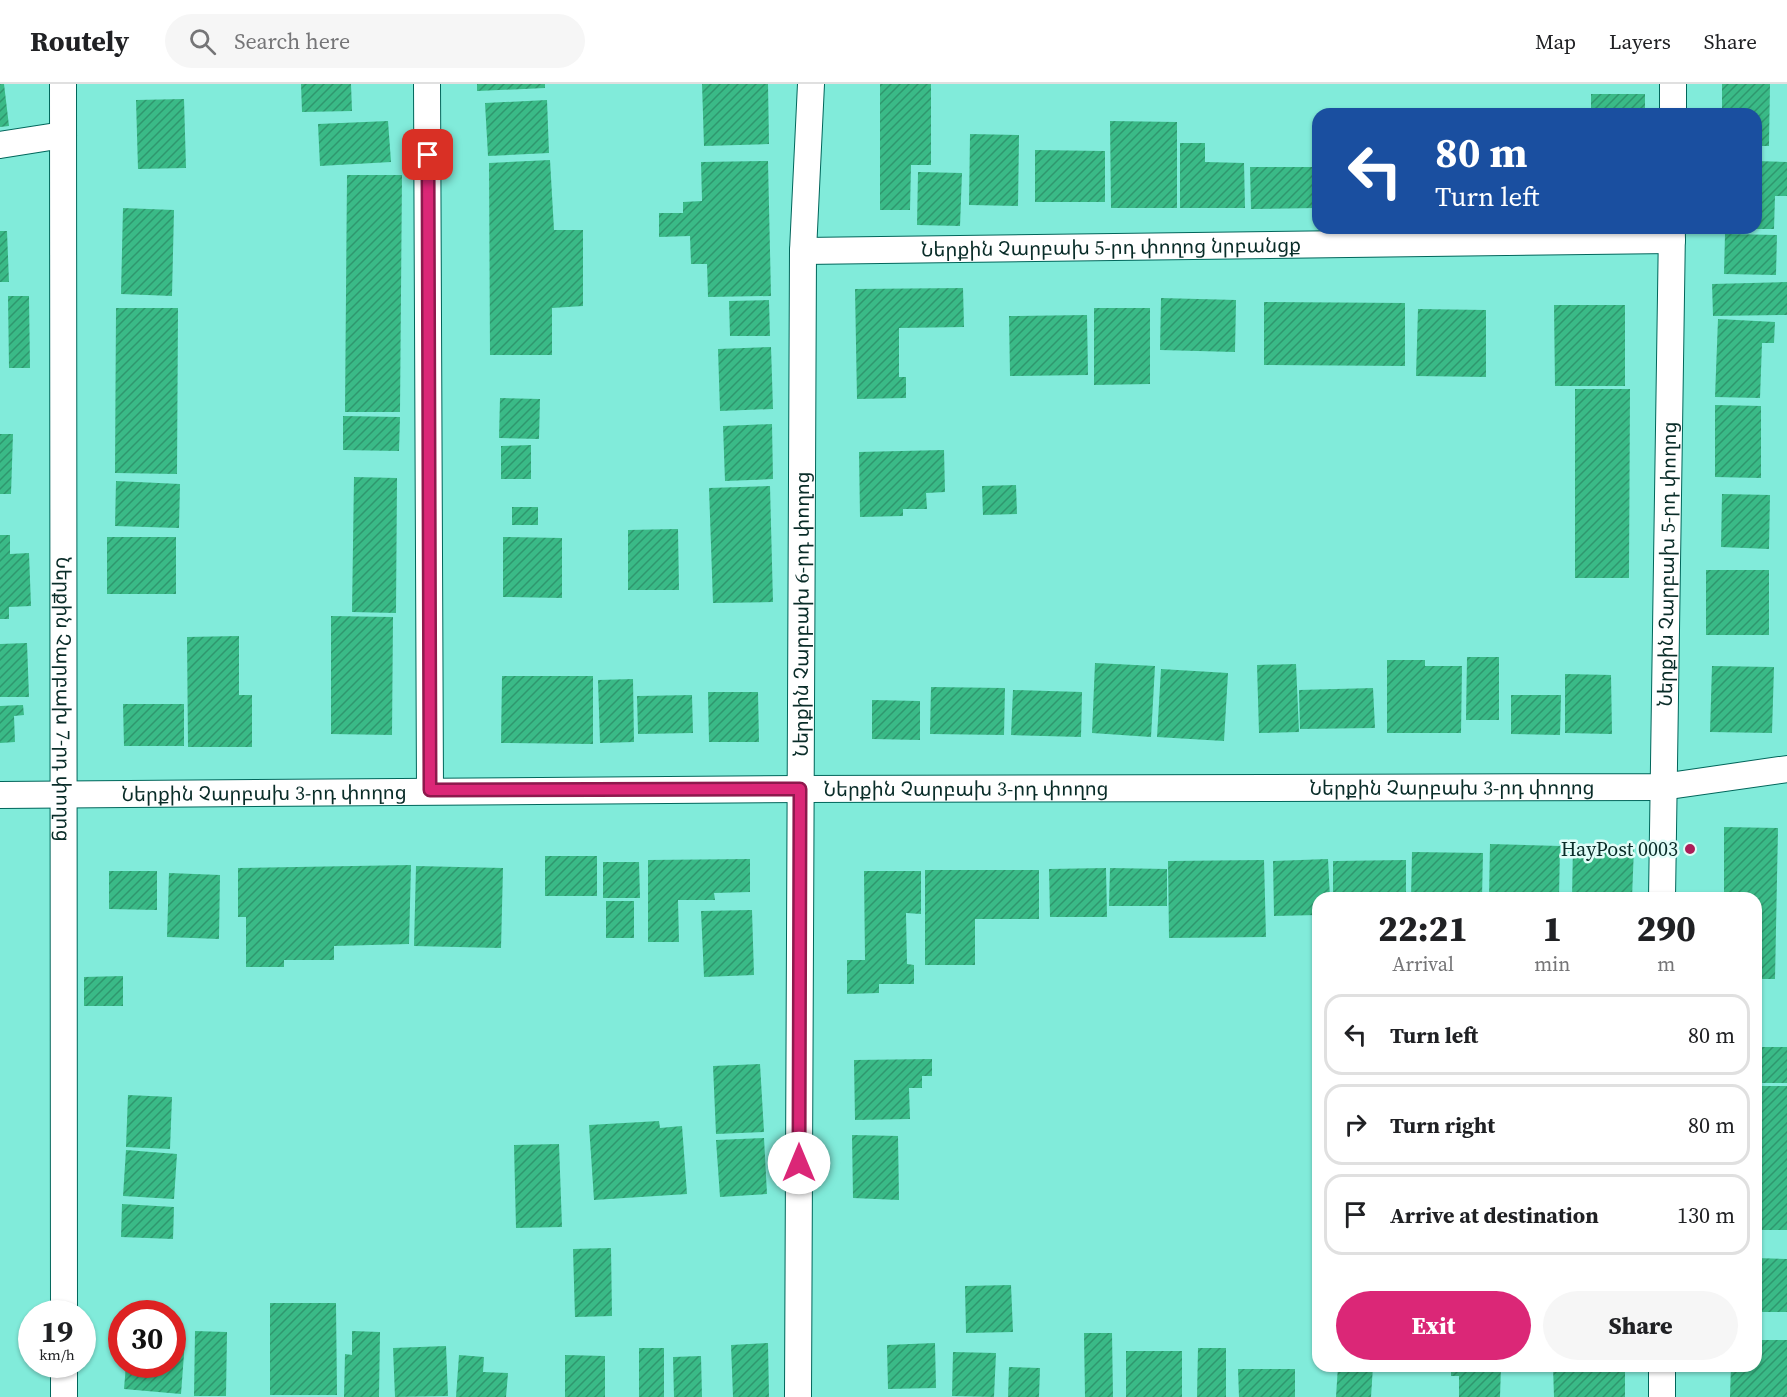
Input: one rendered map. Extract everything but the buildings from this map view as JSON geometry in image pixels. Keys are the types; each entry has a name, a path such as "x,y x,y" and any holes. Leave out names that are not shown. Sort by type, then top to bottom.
{"street":[{"name":"Ներքին Չարբախ 7-րդ փողոց","path":"63,84 64,1300"},
{"path":"428,84 430,790"},
{"name":"Ներքին Չարբախ 6-րդ փողոց","path":"798,1397 803,251 811,84"},
{"path":"1673,84 1673,108"},
{"path":"0,145 63,135"},
{"name":"Ներքին Չարբախ 5-րդ փողոց նրբանցք","path":"803,251 1672,234"},
{"name":"Ներքին Չարբախ 5-րդ փողոց","path":"1662,892 1672,234"},
{"name":"Ներքին Չարբախ 3-րդ փողոց","path":"0,795 430,790 1662,787 1787,769"},
{"path":"1662,1372 1662,1397"},
{"path":"64,1378 64,1397"}],"place":[{"name":"HayPost 0003","path":"1690,849"}],"route":[{"path":"428,155 430,790 800,789 799,1163"}]}
